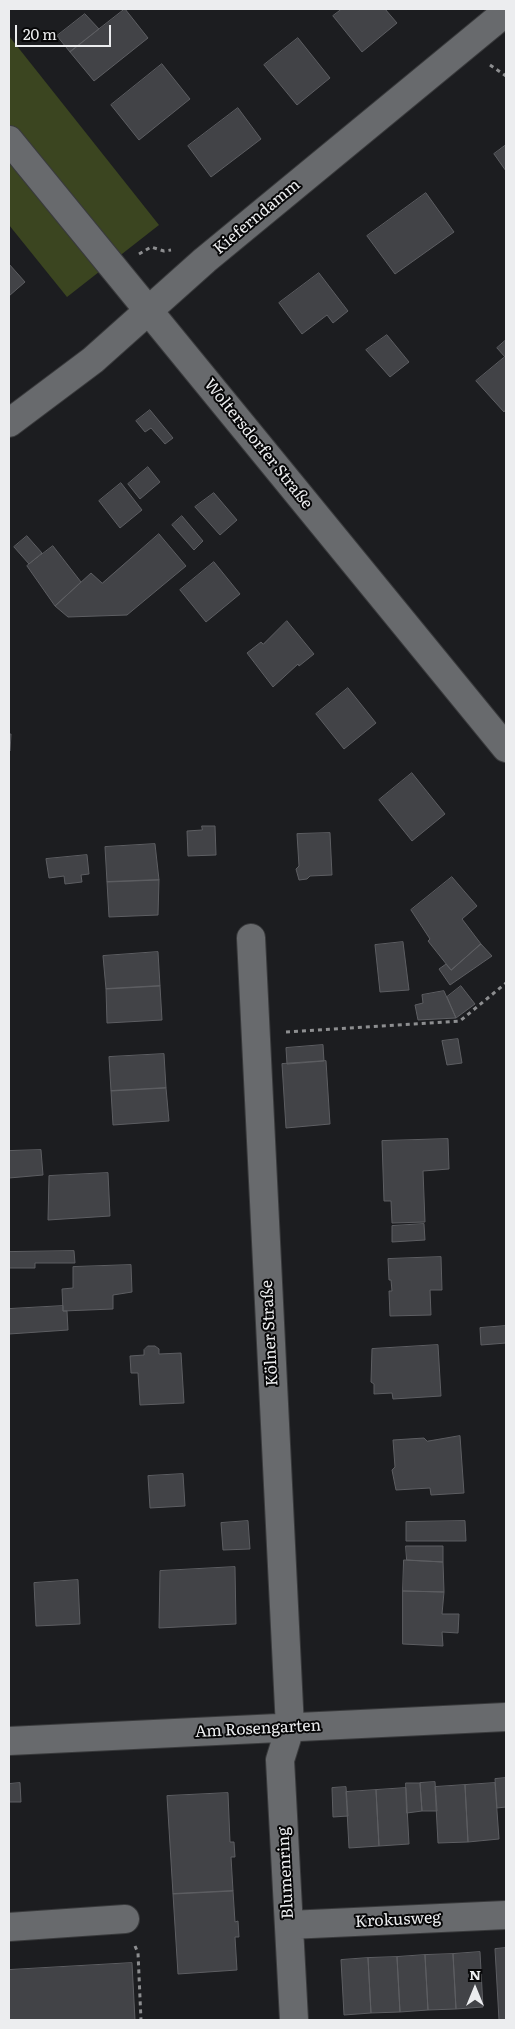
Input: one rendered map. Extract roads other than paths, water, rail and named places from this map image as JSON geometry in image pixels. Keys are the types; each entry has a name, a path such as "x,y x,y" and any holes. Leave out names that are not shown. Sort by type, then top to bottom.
{"street":[{"name":"Kieferndamm","path":"9,423 93,360 205,260 506,12"},
{"name":"Woltersdorfer Straße","path":"9,140 150,310 506,748"},
{"name":"Kölner Straße","path":"251,938 290,1728"},
{"name":"Am Rosengarten","path":"9,1741 506,1717"},
{"name":"Blumenring","path":"290,1728 280,1760 294,2020"},
{"name":"Krokusweg","path":"289,1925 506,1915"},
{"path":"9,1927 125,1919"}]}
